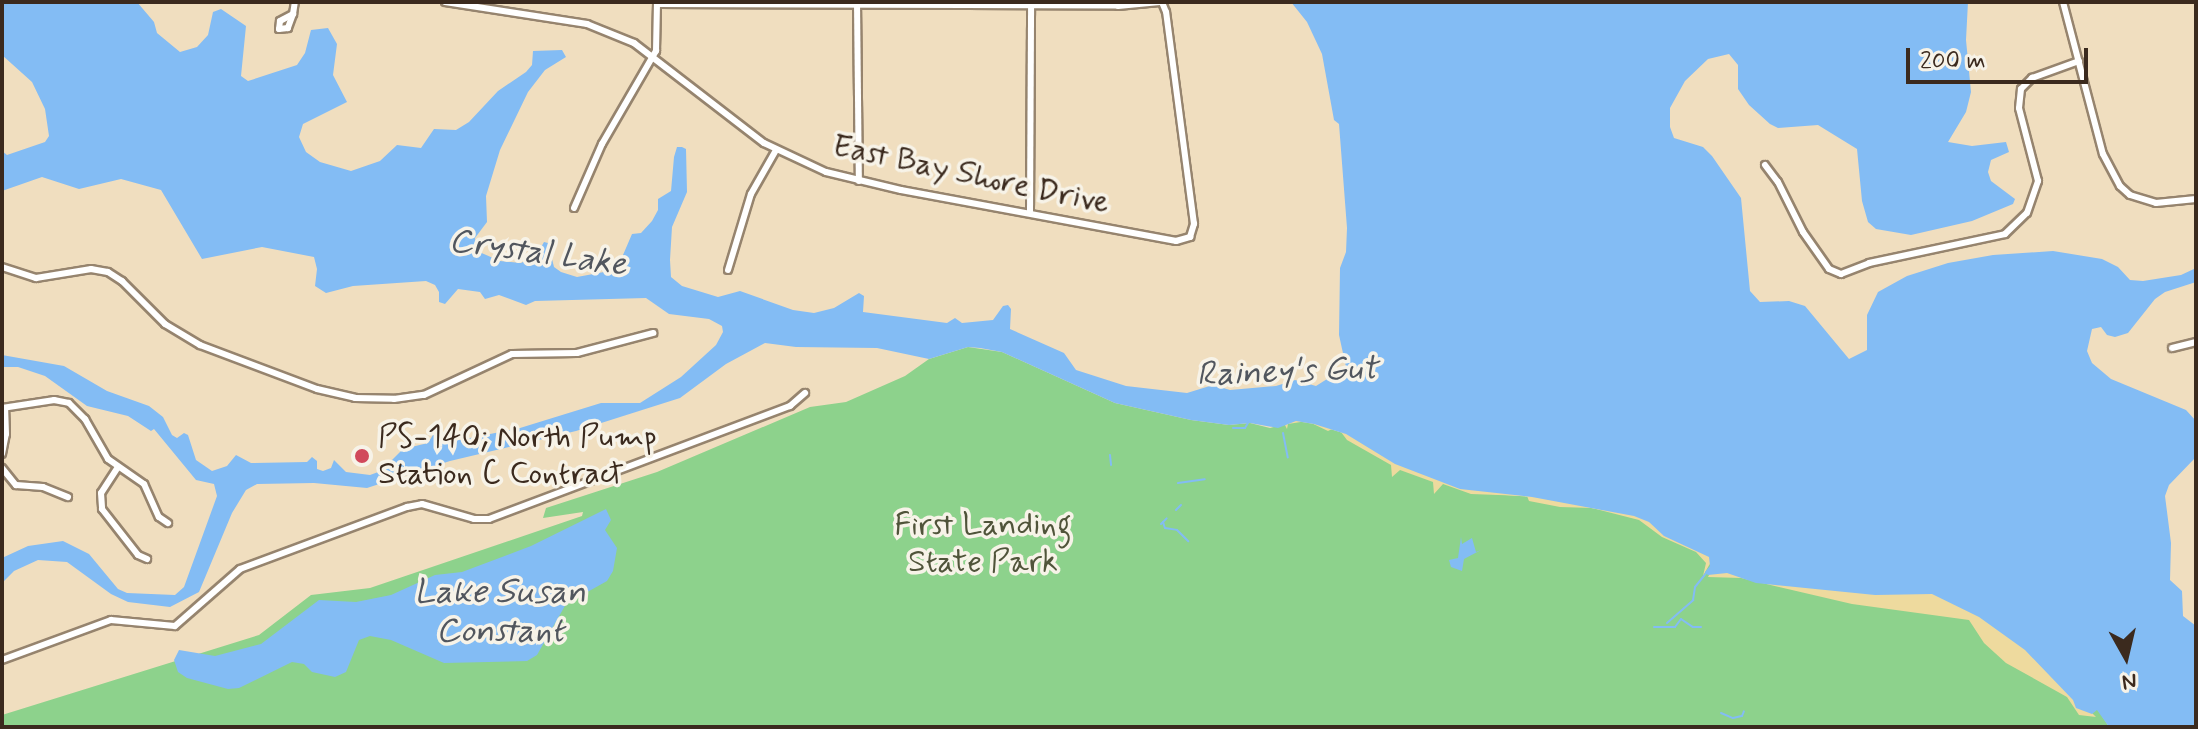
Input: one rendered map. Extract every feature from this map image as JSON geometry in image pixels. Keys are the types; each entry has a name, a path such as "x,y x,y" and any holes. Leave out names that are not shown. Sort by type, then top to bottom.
{"street":[{"path":"293,14 295,2"},
{"name":"East Bay Shore Drive","path":"445,2 587,24 634,43 654,55 776,150 826,172 859,181 1176,241 1192,234 1192,205 1161,2"},
{"path":"574,208 602,144 654,55 658,39 657,3 1031,5 1161,2"},
{"path":"2063,2 2103,154 2120,186 2130,195 2156,203 2196,199"},
{"path":"857,3 859,181"},
{"path":"1030,213 1031,5"},
{"path":"1765,165 1778,182 1797,224 1829,269 1841,274 1869,263 2005,234 2027,213 2038,181 2019,108 2021,89 2032,78 2079,61"},
{"path":"728,270 751,194 776,150"},
{"path":"2,267 36,278 91,269 108,272 122,281 164,322 193,341 317,389 355,398 394,399 424,395 512,354 577,353 653,333"},
{"path":"2172,348 2196,342"},
{"path":"2,660 111,620 175,626 240,569 407,507 422,504 474,519 489,519 790,406 805,393"},
{"path":"2,454 6,434 4,408 54,400 69,403 90,427 108,459 144,484 159,517 168,523"},
{"path":"118,467 101,493 102,509 138,555 147,559"},
{"path":"2,468 5,481 22,487 43,487 68,497"}],"green space":[{"name":"First Landing State Park","path":"968,347 1002,352 1115,403 1229,425 1250,423 1270,428 1296,421 1314,424 1346,434 1478,493 1532,497 1634,516 1709,557 1710,566 1727,573 1932,594 2097,708 2109,727 2,727 2,715 259,635 311,595 370,588 582,516 583,512 543,518 546,508 657,472 810,407 846,402 905,376 929,359"}],"sand":[{"path":"1290,416 1307,421 1288,424 1287,429 1282,419"},
{"path":"1308,421 1567,499 1643,517 1700,547 1712,560 1703,576 1706,563 1696,552 1662,537 1639,520 1592,508 1560,507 1529,501 1527,496 1471,494 1443,484 1434,494 1433,482 1400,470 1392,477 1391,465 1347,440 1341,432 1328,431"},
{"path":"1737,565 1944,595 2020,641 2096,717 2079,715 2067,697 2006,663 1984,643 1969,620 1852,604 1741,578 1708,577 1711,571"}],"water":[{"name":"Crystal Lake","path":"2,2 137,2 154,22 157,33 180,52 197,47 208,35 213,12 221,9 246,26 241,76 248,81 297,65 305,53 311,30 328,28 337,44 333,75 347,102 303,124 299,137 306,152 320,162 351,171 380,161 397,145 421,148 434,129 456,130 469,122 498,91 526,72 532,65 533,51 562,50 566,57 545,70 528,92 500,150 486,196 487,222 475,238 477,251 500,261 521,263 537,254 544,242 548,243 554,267 561,272 577,277 604,272 620,262 632,234 641,233 652,221 658,210 658,199 671,191 674,157 677,147 682,147 686,149 687,192 672,227 670,260 671,277 682,286 718,297 740,291 793,310 814,313 834,308 859,293 864,296 863,312 947,323 955,318 962,323 993,320 1003,306 1008,305 1011,309 1010,329 1064,353 1076,370 1126,386 1187,393 1213,385 1230,390 1276,386 1295,380 1316,386 1346,367 1339,335 1340,268 1346,252 1347,228 1339,124 1334,120 1322,54 1307,22 1291,2 1968,2 1966,40 1971,92 1966,112 1948,142 1972,146 2006,142 2009,152 1991,160 1988,172 1991,181 2015,199 2013,204 1972,221 1911,235 1876,229 1868,222 1862,201 1857,149 1818,125 1778,128 1770,124 1749,105 1738,89 1738,65 1729,54 1708,59 1685,81 1670,108 1670,127 1674,138 1703,147 1712,156 1741,198 1750,291 1760,302 1789,301 1805,306 1849,359 1867,350 1867,315 1878,292 1907,276 1948,263 1993,255 2053,251 2102,259 2118,267 2130,280 2181,275 2196,268 2196,282 2165,292 2155,299 2128,333 2115,337 2107,335 2101,327 2092,329 2087,351 2092,363 2111,379 2186,410 2196,421 2196,457 2169,485 2165,496 2171,543 2170,580 2182,591 2183,616 2196,626 2196,727 2109,727 2097,710 2092,714 2076,708 2073,700 2025,650 1979,617 1932,594 1875,595 1756,583 1727,573 1708,575 1705,572 1710,566 1709,557 1664,536 1649,522 1634,516 1532,497 1460,489 1395,464 1346,434 1314,424 1296,421 1278,428 1250,423 1229,425 1115,403 1002,352 968,347 929,359 877,348 796,347 765,343 726,364 680,398 576,431 450,461 367,488 314,483 257,484 246,490 232,513 199,592 170,607 128,602 111,594 67,562 38,560 14,571 2,583 2,558 28,546 63,541 89,554 118,589 127,593 175,595 184,587 217,496 214,484 196,480 154,429 151,431 128,416 87,406 45,376 18,367 2,367 2,355 64,366 107,391 149,406 163,417 172,435 177,438 184,433 188,435 196,460 212,471 227,466 236,455 251,463 307,462 312,457 317,461 317,469 323,471 331,468 334,460 346,472 370,475 381,471 403,449 428,443 436,430 460,440 520,428 601,403 640,403 681,377 716,345 723,332 722,326 709,319 669,314 646,298 535,301 526,305 499,295 485,299 480,292 458,289 445,304 439,302 435,285 426,281 353,286 326,293 315,286 317,269 314,257 262,247 202,259 161,190 121,179 79,189 42,177 2,191 2,151 7,155 45,142 49,136 45,109 32,82 2,55"},
{"name":"Lake Susan Constant","path":"606,509 611,520 605,530 617,548 613,571 607,581 566,604 537,655 527,661 444,663 391,640 370,636 359,640 346,672 335,677 312,672 304,664 292,662 239,688 228,689 187,678 178,672 174,660 179,650 215,656 261,644 319,600 356,602 391,595 435,575 462,572 531,546"},
{"path":"1461,537 1462,544 1472,538 1476,552 1481,550 1464,559 1462,571 1451,567 1449,560 1458,558"}],"waterway":[{"path":"1233,428 1245,428 1248,423"},
{"path":"1283,433 1288,458"},
{"path":"1110,455 1111,465"},
{"path":"1178,483 1205,479"},
{"path":"1176,510 1181,505"},
{"path":"1161,524 1167,518"},
{"path":"1163,522 1165,528 1177,530 1188,541"},
{"path":"1667,623 1693,600 1695,587 1707,572"},
{"path":"1654,627 1675,627 1681,619 1693,627 1701,627"},
{"path":"1721,713 1733,718 1742,716 1744,711"}],"place":[{"name":"PS-140; North Pump Station C Contract","path":"362,456"}],"water label":[{"name":"Rainey's Gut","path":"1287,372"}]}
